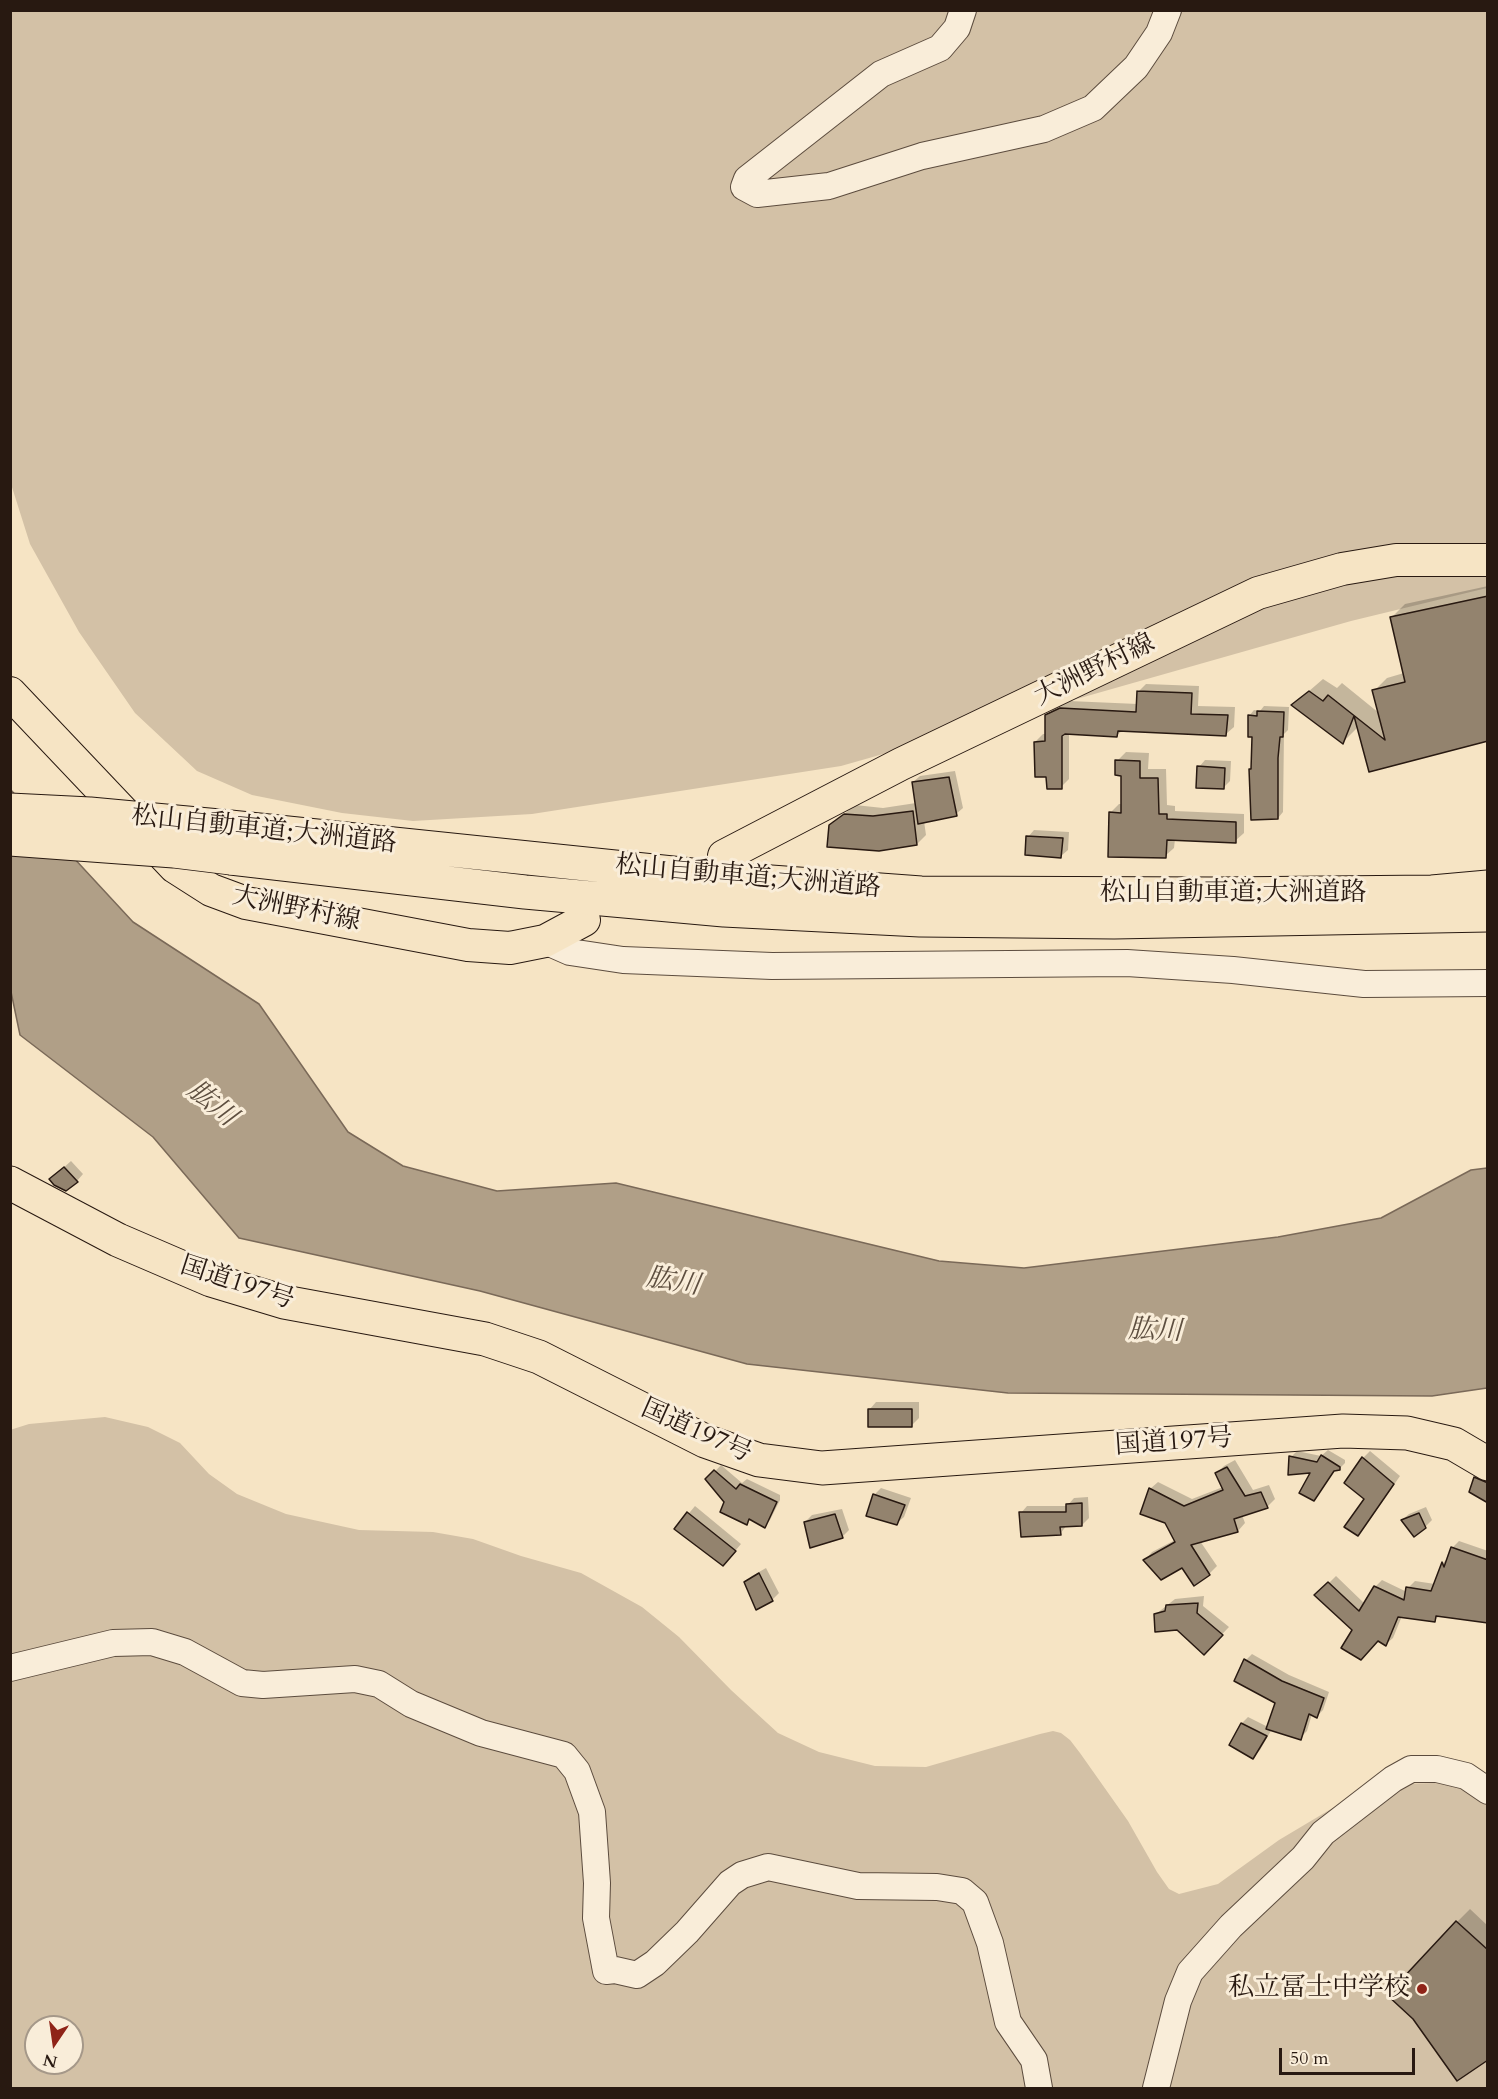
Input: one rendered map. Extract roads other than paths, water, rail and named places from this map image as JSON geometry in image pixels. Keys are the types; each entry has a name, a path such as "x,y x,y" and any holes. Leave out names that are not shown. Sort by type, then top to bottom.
{"highway":[{"name":"松山自動車道;大洲道路","path":"10,810 90,814 231,843 921,893 1226,908 1488,915"},
{"name":"松山自動車道;大洲道路","path":"10,839 162,850 231,843"},
{"path":"1226,908 1314,883 1488,869"},
{"name":"松山自動車道;大洲道路","path":"1226,908 1488,887"},
{"path":"1226,908 1349,933 1488,932"},
{"name":"国道197号","path":"10,1183 118,1240 211,1280 284,1302 485,1339 539,1357 705,1441 759,1460 822,1468 843,1467 1343,1431 1407,1433 1454,1444 1488,1464"}],"main road":[{"name":"大洲野村線","path":"724,856 901,764 1258,593 1342,569 1396,560 1488,560"},
{"name":"大洲野村線","path":"10,693 175,867 211,890 246,903 468,945 510,948 545,941 584,920"}],"street":[{"path":"963,10 957,28 940,48 881,74 747,179 744,187 757,194 829,186 922,156 1044,129 1093,108 1136,67 1160,33 1168,10"},
{"path":"545,941 570,952 623,960 772,966 1127,963 1233,969 1364,984 1488,983"},
{"path":"10,1668 113,1643 152,1642 185,1652 242,1683 263,1685 355,1679 379,1684 411,1704 481,1732 564,1755 577,1771 592,1812 597,1883 596,1918 606,1971 615,1970 637,1975 655,1963 687,1932 730,1883 742,1875 768,1867 858,1886 937,1887 962,1891 975,1902 990,1943 1008,2022 1034,2060 1039,2088"},
{"path":"1155,2088 1178,2001 1190,1972 1231,1926 1303,1858 1323,1833 1393,1779 1411,1769 1437,1769 1466,1776 1488,1791"}],"water":[{"name":"肱川","path":"10,789 133,922 259,1004 348,1132 403,1166 497,1191 616,1183 939,1261 1024,1268 1278,1237 1381,1218 1471,1170 1487,1168 1487,1388 1432,1396 1008,1393 747,1364 480,1291 239,1238 153,1137 20,1035 10,987"}],"place":[{"name":"私立冨士中学校","path":"1422,1989"}]}
